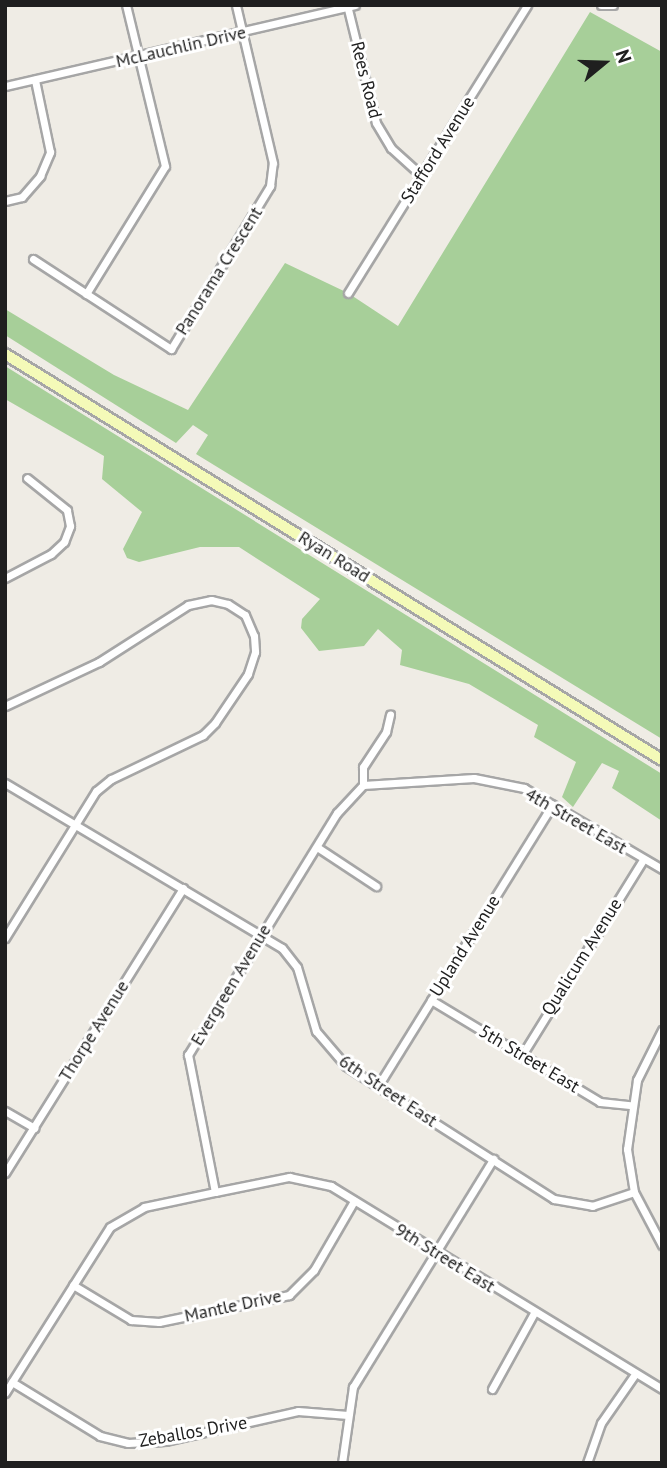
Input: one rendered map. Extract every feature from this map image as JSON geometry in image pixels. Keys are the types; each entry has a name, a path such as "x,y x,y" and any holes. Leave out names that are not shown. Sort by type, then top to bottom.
{"main road":[{"name":"Ryan Road","path":"5,354 662,760"}],"street":[{"path":"86,294 165,166 126,5"},
{"path":"236,5 243,33"},
{"name":"Stafford Avenue","path":"348,293 527,5"},
{"path":"601,5 612,6"},
{"name":"McLauchlin Drive","path":"5,86 352,7"},
{"name":"Rees Road","path":"352,7 376,123 391,148 422,176"},
{"name":"Panorama Crescent","path":"33,259 171,349 271,186 273,163 243,33"},
{"path":"5,201 22,197 40,176 50,152 35,79"},
{"path":"5,578 51,554 64,542 70,526 67,510 27,478"},
{"path":"5,706 99,662 188,605 211,600 245,615 255,652 247,674 215,723 178,750 111,779 96,791 5,938"},
{"name":"Evergreen Avenue","path":"215,1192 188,1055 317,847 363,785 363,767 386,732 390,714"},
{"name":"4th Street East","path":"363,785 474,778 524,788 662,869"},
{"name":"6th Street East","path":"5,783 282,948 297,967 316,1031 327,1049 378,1086 554,1199 592,1206 634,1192"},
{"name":"Upland Avenue","path":"378,1086 552,805"},
{"path":"317,847 376,886"},
{"name":"Qualicum Avenue","path":"522,1055 643,860"},
{"name":"Thorpe Avenue","path":"5,1173 183,888"},
{"name":"5th Street East","path":"431,1000 600,1102 630,1105"},
{"path":"662,1030 644,1063 630,1105 627,1149 634,1192 662,1244"},
{"path":"5,1111 34,1128"},
{"path":"342,1463 353,1387 493,1159"},
{"name":"9th Street East","path":"215,1192 289,1177 331,1186 534,1313 662,1389"},
{"path":"5,1392 110,1227 125,1215 215,1192"},
{"name":"Mantle Drive","path":"73,1285 131,1320 159,1322 289,1295 314,1270 355,1201"},
{"path":"492,1389 534,1313"},
{"path":"587,1463 601,1423 635,1374"},
{"name":"Zeballos Drive","path":"12,1382 100,1437 128,1443 164,1441 298,1412 348,1415"}],"green space":[{"path":"590,12 662,52 662,739 196,454 208,435 193,425 176,443 5,335 5,309 114,375 188,410 285,263 348,293 398,326"},
{"path":"5,366 662,774 662,821 612,788 619,771 602,763 573,807 562,797 576,762 534,737 538,725 469,684 400,665 402,650 378,629 364,646 319,651 301,628 302,619 320,599 239,547 200,547 139,562 127,558 123,549 142,512 102,479 104,456 5,399"}]}
